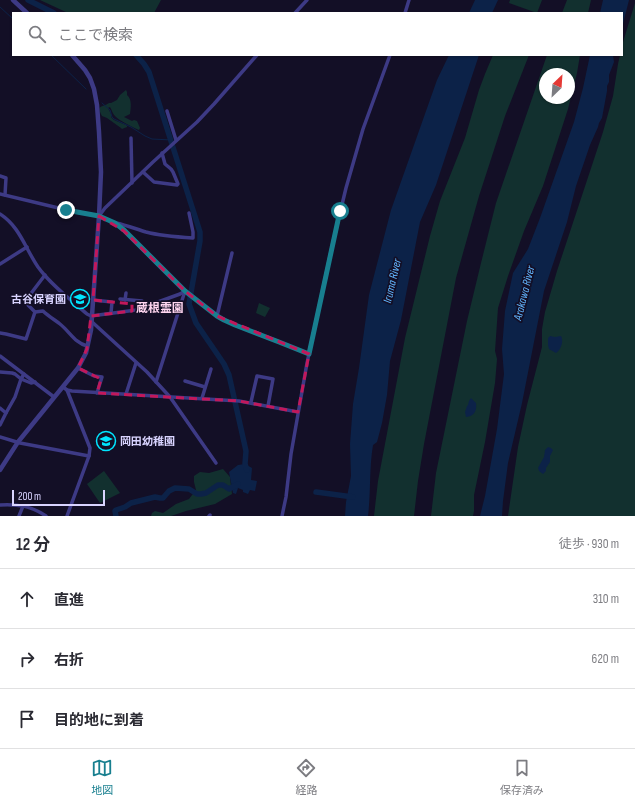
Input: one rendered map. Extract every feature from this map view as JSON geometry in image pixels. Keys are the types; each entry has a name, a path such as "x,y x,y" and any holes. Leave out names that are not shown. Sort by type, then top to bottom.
{"street":[{"path":"13,0 26,12"},
{"path":"296,12 307,0"},
{"path":"405,12 409,0"},
{"path":"0,470 18,442 54,397 65,388 86,353 93,300 101,172 96,97 90,78 73,56"},
{"path":"99,216 105,208 142,172 197,122 256,56"},
{"path":"282,516 298,412 333,242 347,184 363,129 390,56"},
{"path":"167,111 175,141"},
{"path":"131,138 132,183"},
{"path":"142,172 154,182 177,186 178,184 173,172 171,168 165,164 162,153"},
{"path":"0,176 6,178 5,195"},
{"path":"0,194 99,216 115,223 145,232 192,238 193,232 189,213"},
{"path":"0,214 16,229 37,266 45,276 87,314 170,396 216,463"},
{"path":"115,223 124,230 185,291 217,316 235,325 309,354"},
{"path":"0,264 27,247"},
{"path":"217,316 232,253"},
{"path":"45,276 26,300 26,304 35,312 43,311 66,329 78,342 87,346"},
{"path":"91,318 111,313 142,309 185,291"},
{"path":"156,382 185,291"},
{"path":"125,300 126,293"},
{"path":"93,300 112,302 111,313"},
{"path":"120,300 142,301 142,309"},
{"path":"142,309 152,312"},
{"path":"0,333 26,339 35,312"},
{"path":"0,356 54,397"},
{"path":"126,394 136,363"},
{"path":"78,368 94,376 102,377 97,393"},
{"path":"202,398 211,369"},
{"path":"0,373 12,373 21,380 31,383 35,382"},
{"path":"0,425 15,397 24,374"},
{"path":"251,402 257,376 273,379 268,406"},
{"path":"185,381 205,387"},
{"path":"65,388 72,391 97,393 170,396 251,402 298,412"},
{"path":"65,388 90,448 89,456 67,516"},
{"path":"0,408 6,413"},
{"path":"0,437 89,456"},
{"path":"0,505 23,506 46,516"},
{"path":"19,516 23,506"}],"highlighted area":[{"path":"99,216 124,231 185,291 217,316 309,354 298,412 239,401 97,393 101,379 78,368 87,349 91,316 132,311 132,304 93,300"}],"green space":[{"path":"40,0 161,0 155,12 66,12"},
{"path":"510,0 542,0 537,12 509,3"},
{"path":"567,0 591,0 588,12 562,12"},
{"path":"635,3 635,516 508,516 518,447 542,347 542,329 545,312 603,132 613,96 620,56 623,56 623,42"},
{"path":"493,56 529,56 505,116 479,196 456,278 424,444 414,516 374,516 378,481 405,338 430,236 440,201 465,138 485,74"},
{"path":"547,56 580,56 575,81 575,68 543,68"},
{"path":"539,78 539,104 569,104 543,186 524,231 498,308 495,351 497,359 495,383 474,495 473,516 431,516 436,473 467,321 496,203"},
{"path":"126,90 131,109 130,114 124,117 132,121 137,121 140,128 139,130 117,118 113,114 110,107 108,108 111,117 127,127 122,129 102,116 100,112 101,107 117,100"},
{"path":"259,303 270,308 265,317 256,313"},
{"path":"223,469 230,477 232,494 215,504 171,516 151,516 155,511 163,513 176,504 189,499 196,490 194,476 200,472 209,473"},
{"path":"104,471 120,493 100,503 87,484"}],"water":[{"path":"475,0 498,0 492,12 469,12"},
{"path":"603,0 629,0 623,24 623,12 600,12"},
{"name":"Iruma River","path":"449,56 479,56 436,185 420,222 401,320 390,361 387,395 382,423 377,442 373,445 368,516 345,516 351,476 350,444 353,404 369,295 391,210 437,80"},
{"name":"Arakawa River","path":"590,56 613,56 614,62 609,75 602,118 590,145 576,186 567,222 544,291 522,403 508,463 502,516 480,516 497,429 504,374 502,349 505,311 513,273 528,249 540,218 574,122"},
{"path":"550,336 561,336 562,338 562,345 556,353 549,349 548,338"},
{"path":"471,398 476,403 476,410 472,415 466,417 465,412"},
{"path":"548,447 553,450 550,456 550,462 543,474 538,468 544,457 545,450"},
{"path":"245,464 252,468 251,480 257,481 255,491 250,490 248,494 238,488 236,494 233,493 229,472 238,465"}],"waterway":[{"path":"28,0 52,12"},
{"path":"0,7 12,18"},
{"path":"52,56 86,89"},
{"path":"137,56 149,72 200,232 200,241 189,304 196,323 224,364 229,375 246,451 245,464 247,470"},
{"path":"102,103 110,110 114,119 145,136 152,139 171,140"},
{"path":"116,516 116,510 131,503 155,497 163,498 169,491 175,488 189,489 197,494 201,494 206,493 218,485 223,485 229,489 238,484"},
{"path":"316,492 353,497"}],"place":[{"name":"古谷保育園","path":"80,299"},
{"name":"岡田幼稚園","path":"106,441"}],"district":[{"name":"蔵根霊園","path":"160,308"}],"route":[{"path":"66,210 99,216 118,225 185,291 224,320 309,354 340,211"}]}
